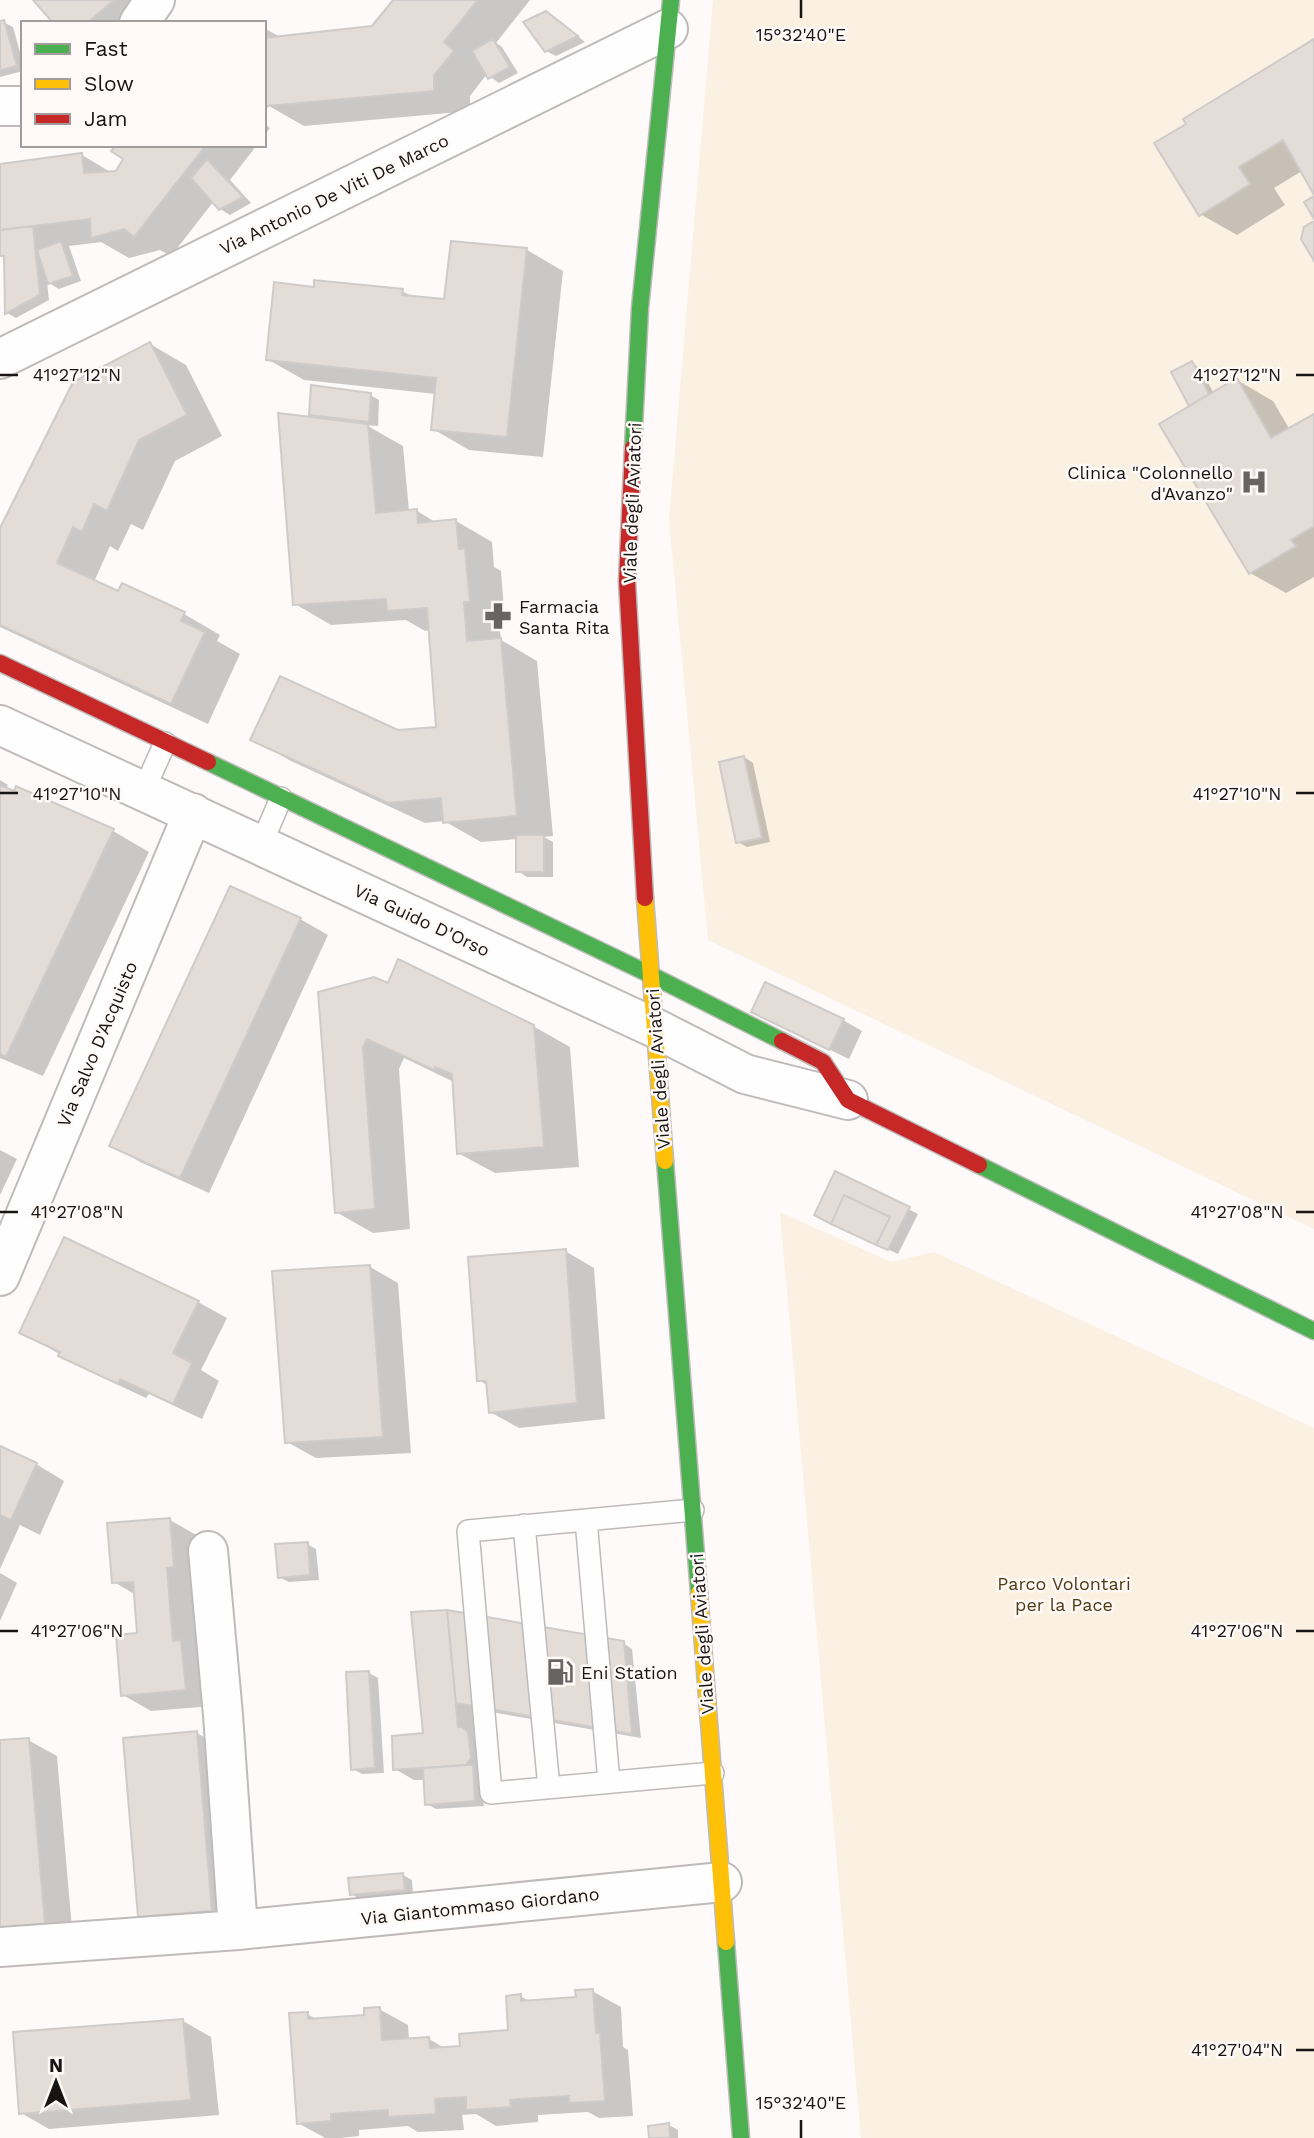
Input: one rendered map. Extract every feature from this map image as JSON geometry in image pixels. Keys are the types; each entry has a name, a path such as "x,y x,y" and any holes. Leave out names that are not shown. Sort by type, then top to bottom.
{"main road":[{"name":"Viale degli Aviatori","path":"670,14 640,309 628,581 642,863 741,2138"},
{"path":"0,663 651,975 823,1062 848,1100 1314,1331"}],"street":[{"path":"140,21 155,0"},
{"name":"Via Antonio De Viti De Marco","path":"0,359 670,14"},
{"path":"0,106 21,106"},
{"name":"Via Guido D'Orso","path":"0,725 655,1028 746,1074 848,1100"},
{"name":"Via Salvo D'Acquisto","path":"0,1276 193,813"},
{"path":"208,1551 238,1930"},
{"name":"Via Giantommaso Giordano","path":"0,1947 238,1930 722,1882"}],"lane":[{"path":"144,790 165,743"},
{"path":"261,845 281,798"},
{"path":"693,1510 468,1531 491,1793 713,1773"},
{"path":"586,1520 609,1782"},
{"path":"524,1525 549,1788"}],"green space":[{"path":"713,0 1314,0 1314,1229 708,940 669,519"},
{"name":"Parco Volontari per la Pace","path":"780,1212 891,1262 934,1252 1314,1428 1314,2138 861,2138"}],"building":[{"path":"33,0 114,0 89,21 51,21"},
{"path":"393,0 478,0 444,42 454,51 434,75 434,91 266,106 266,38 372,26"},
{"path":"546,11 578,36 545,52 523,22"},
{"path":"4,20 17,66 0,70 0,21"},
{"path":"493,39 510,67 488,79 472,51"},
{"path":"1314,39 1314,195 1283,140 1239,167 1250,184 1199,216 1154,143 1186,124 1183,119"},
{"path":"114,147 204,147 134,237 124,229 91,238 90,219 0,230 0,164 82,153 84,173 116,171 123,159 111,151"},
{"path":"207,159 243,197 219,210 191,178"},
{"path":"1314,196 1314,219 1304,202"},
{"path":"1314,221 1314,261 1301,239 1304,227"},
{"path":"33,226 40,295 5,314 4,256 0,256 0,230"},
{"path":"61,241 73,276 48,284 37,250"},
{"path":"451,241 527,248 507,437 431,430 436,378 266,360 274,282 314,287 314,280 403,289 402,295 444,299"},
{"path":"150,342 187,415 139,440 107,511 94,504 82,532 73,527 57,563 118,591 122,583 185,612 181,621 205,632 171,704 0,625 0,528 73,382"},
{"path":"1192,361 1209,394 1189,406 1171,372"},
{"name":"Clinica \"Colonnello d'Avanzo\"","path":"1237,378 1271,438 1314,414 1314,526 1291,540 1296,546 1249,574 1159,424"},
{"path":"311,385 371,393 369,422 309,415"},
{"path":"278,413 368,424 376,513 417,509 418,523 456,519 459,549 465,548 470,602 464,602 467,641 501,638 517,816 443,823 441,798 388,803 250,740 280,676 398,730 436,727 427,608 387,611 386,599 293,605"},
{"path":"744,756 762,838 736,843 719,762"},
{"path":"0,785 14,791 16,786 114,829 6,1057 0,1054"},
{"path":"516,835 544,835 544,872 516,872"},
{"path":"230,886 301,918 180,1178 109,1146"},
{"path":"398,959 534,1025 544,1147 457,1154 452,1074 435,1067 434,1070 367,1039 363,1047 375,1209 335,1213 318,992 374,977 388,983"},
{"path":"765,982 844,1019 829,1050 751,1012"},
{"path":"835,1171 910,1207 888,1250 876,1245 890,1217 844,1195 831,1224 814,1215"},
{"path":"844,1195 890,1217 876,1245 831,1224"},
{"path":"64,1237 199,1301 173,1353 192,1363 173,1404 120,1379 118,1384 58,1356 60,1352 19,1333"},
{"path":"566,1249 577,1403 489,1413 486,1381 477,1381 468,1257"},
{"path":"370,1265 383,1437 285,1443 272,1271"},
{"path":"0,1446 37,1463 11,1520 0,1515"},
{"path":"170,1518 174,1567 167,1568 173,1641 181,1640 186,1690 121,1696 116,1635 137,1633 133,1582 112,1583 107,1523"},
{"path":"308,1542 310,1575 278,1578 275,1544"},
{"path":"447,1610 458,1727 468,1732 471,1758 466,1765 393,1770 392,1736 423,1733 411,1612"},
{"path":"447,1610 624,1641 632,1734 456,1703"},
{"path":"369,1671 375,1768 351,1770 346,1672"},
{"path":"197,1731 212,1911 138,1917 123,1738"},
{"path":"29,1738 45,1924 0,1928 0,1740"},
{"path":"473,1765 475,1801 425,1805 423,1768"},
{"path":"403,1873 405,1890 350,1895 348,1878"},
{"path":"593,1989 596,2033 600,2032 605,2101 569,2103 569,2096 520,2099 510,2100 511,2107 466,2110 466,2097 435,2099 436,2114 388,2117 388,2110 331,2114 331,2121 297,2124 289,2013 308,2012 308,2019 364,2015 364,2008 380,2007 382,2040 429,2037 430,2048 460,2046 459,2034 508,2030 506,1996 521,1994 521,2001 576,1997 575,1990"},
{"path":"183,2019 191,2100 19,2114 13,2032"},
{"path":"669,2123 670,2138 649,2138 648,2126"}],"traffic: fast":[{"path":"633,448 640,308 671,0"},
{"path":"208,762 782,1041"},
{"path":"665,1161 699,1593"},
{"path":"979,1165 1314,1331"},
{"path":"726,1942 741,2138"}],"traffic: slow":[{"path":"645,898 665,1161"},
{"path":"699,1593 726,1942"}],"traffic: jam":[{"path":"633,448 627,581 645,898"},
{"path":"0,663 208,762"},
{"path":"782,1041 823,1062 848,1100 979,1165"}],"place":[{"name":"Clinica \"Colonnello d'Avanzo\"","path":"1254,482"},
{"name":"Farmacia Santa Rita","path":"498,616"},
{"name":"Eni Station","path":"560,1672"}]}
